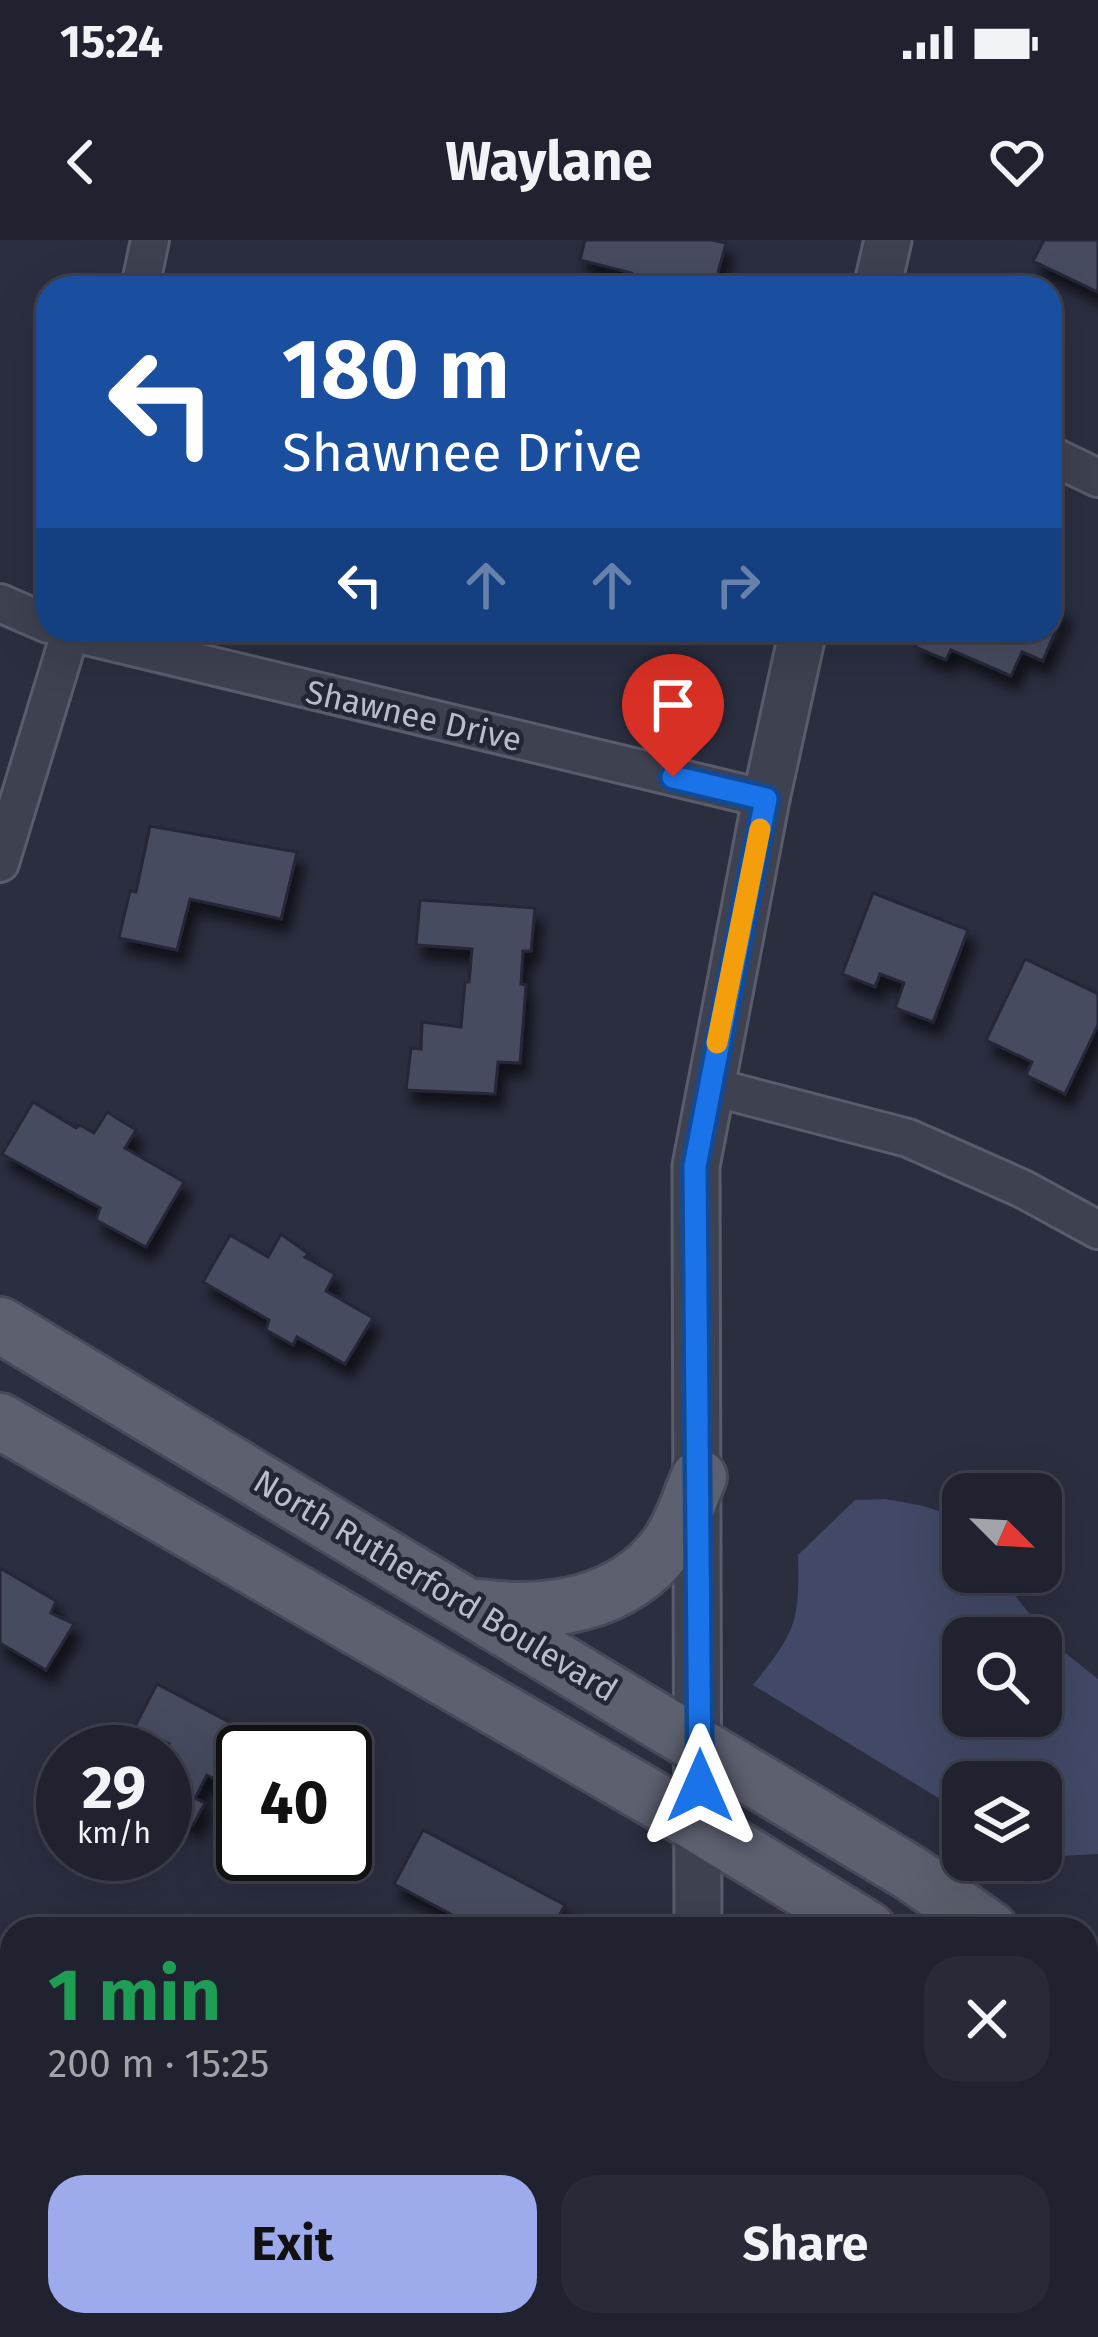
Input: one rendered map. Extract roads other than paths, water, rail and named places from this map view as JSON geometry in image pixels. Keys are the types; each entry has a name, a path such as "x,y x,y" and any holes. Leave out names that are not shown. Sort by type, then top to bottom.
{"main road":[{"name":"North Rutherford Boulevard","path":"0,1324 912,1874 973,1917"},
{"path":"0,1421 700,1826 848,1917"},
{"path":"471,1606 547,1612 574,1606 627,1582 668,1546 699,1477"}],"street":[{"path":"142,276 150,240"},
{"path":"880,276 888,240"},
{"path":"1062,461 1098,478"},
{"name":"Shawnee Drive","path":"0,603 36,618"},
{"path":"0,863 60,642"},
{"name":"Shawnee Drive","path":"117,642 766,799"},
{"path":"698,1917 695,1166 799,642"},
{"path":"709,1086 908,1138 1098,1230"}],"water":[{"path":"855,1500 905,1502 942,1513 942,1593 1013,1593 1032,1617 942,1617 942,1737 1062,1737 1062,1650 1098,1679 1098,1854 1062,1856 1062,1761 942,1761 942,1800 753,1685 792,1626 798,1555"}]}
